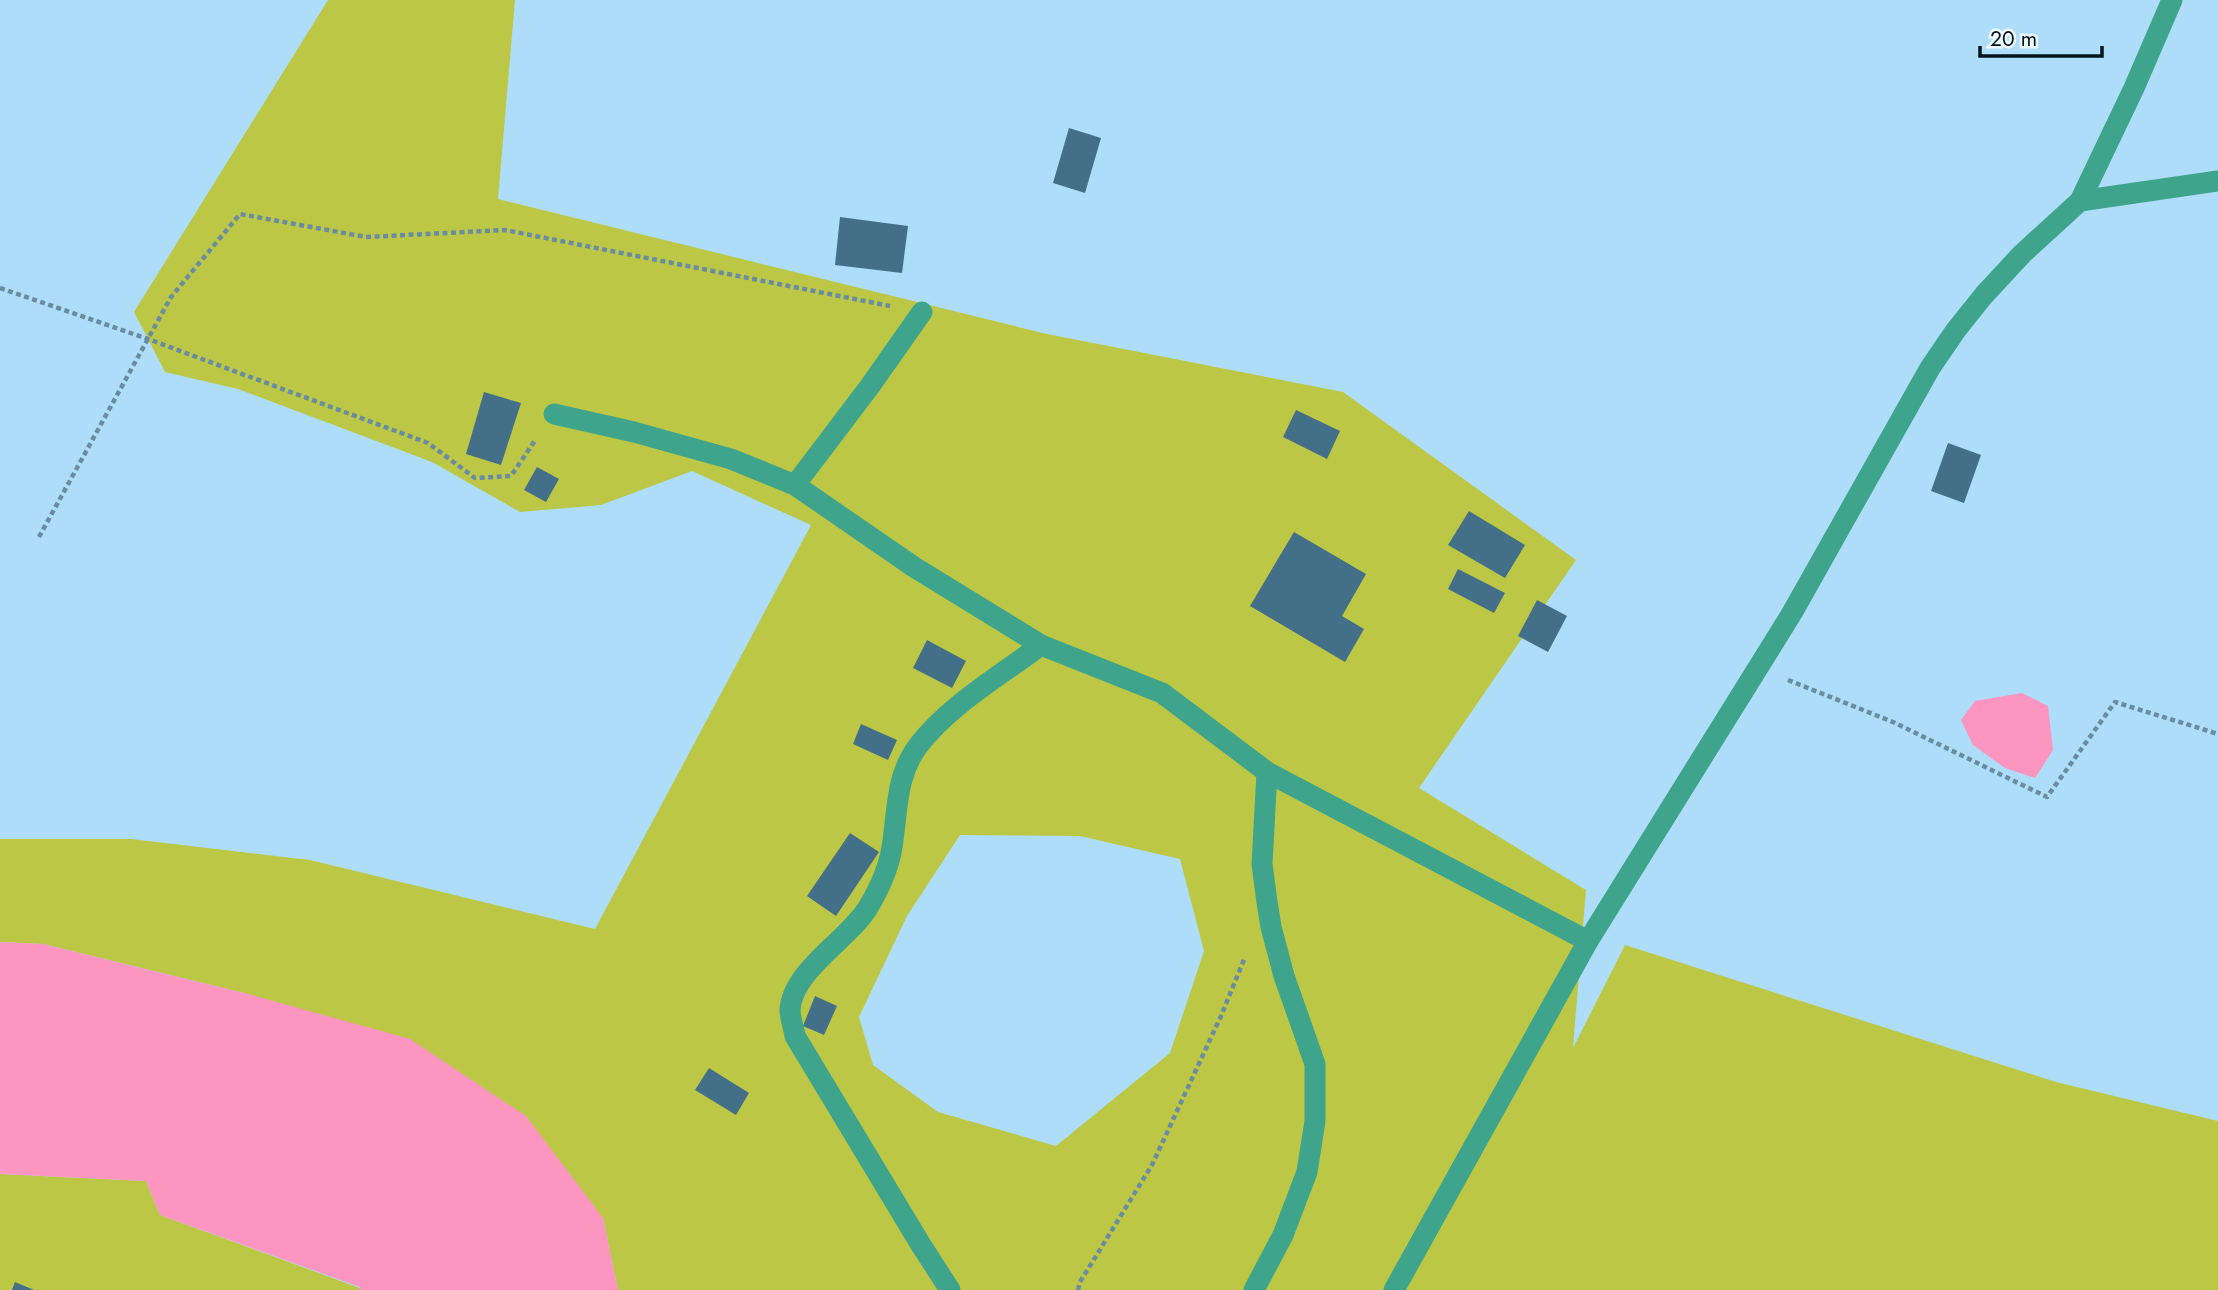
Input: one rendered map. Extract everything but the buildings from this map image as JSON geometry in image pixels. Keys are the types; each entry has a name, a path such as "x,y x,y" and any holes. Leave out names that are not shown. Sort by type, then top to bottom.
{"street":[{"path":"1394,1290 1588,941 1792,613 1930,368 1984,295 2022,254 2080,201 2172,0"},
{"path":"2080,201 2218,181"},
{"path":"795,485 922,312"},
{"path":"554,414 634,432 731,459 795,485 914,566 1041,646 1163,694 1267,772 1588,941"},
{"path":"950,1290 920,1245 795,1036 790,1009 798,986 820,957 856,925 883,878 892,849 895,809 902,775 918,746 971,696 1041,646"},
{"path":"1254,1290 1283,1235 1307,1172 1315,1121 1315,1065 1270,927 1262,864 1267,772"}],"path":[{"path":"39,537 171,297 240,214 366,237 505,230 922,312"},
{"path":"0,288 148,339 428,443 475,478 511,476 554,414"},
{"path":"1758,668 1893,722 2046,797 2115,702 2218,734"},
{"path":"1078,1290 1080,1282 1152,1166 1221,1016 1246,953"}],"green space":[{"path":"328,0 515,0 498,199 1047,334 1343,392 1576,560 1419,788 1586,890 1573,1048 1625,945 2056,1082 2218,1121 2218,1290 618,1290 603,1218 248,994 43,944 0,942 0,839 131,839 310,860 595,929 811,525 692,471 601,505 520,512 432,462 238,389 165,372 134,312","holes":["960,835 1080,836 1180,859 1204,951 1170,1053 1056,1146 938,1112 873,1065 859,1017 907,916"]},
{"path":"0,1174 146,1181 160,1215 360,1288 0,1290"}],"shaded area":[{"path":"2022,693 2048,706 2053,750 2035,778 2005,768 1973,745 1961,720 1975,701"},
{"path":"0,942 43,944 248,994 410,1039 526,1116 603,1218 618,1290 359,1290 360,1287 160,1215 146,1181 0,1174"}]}
